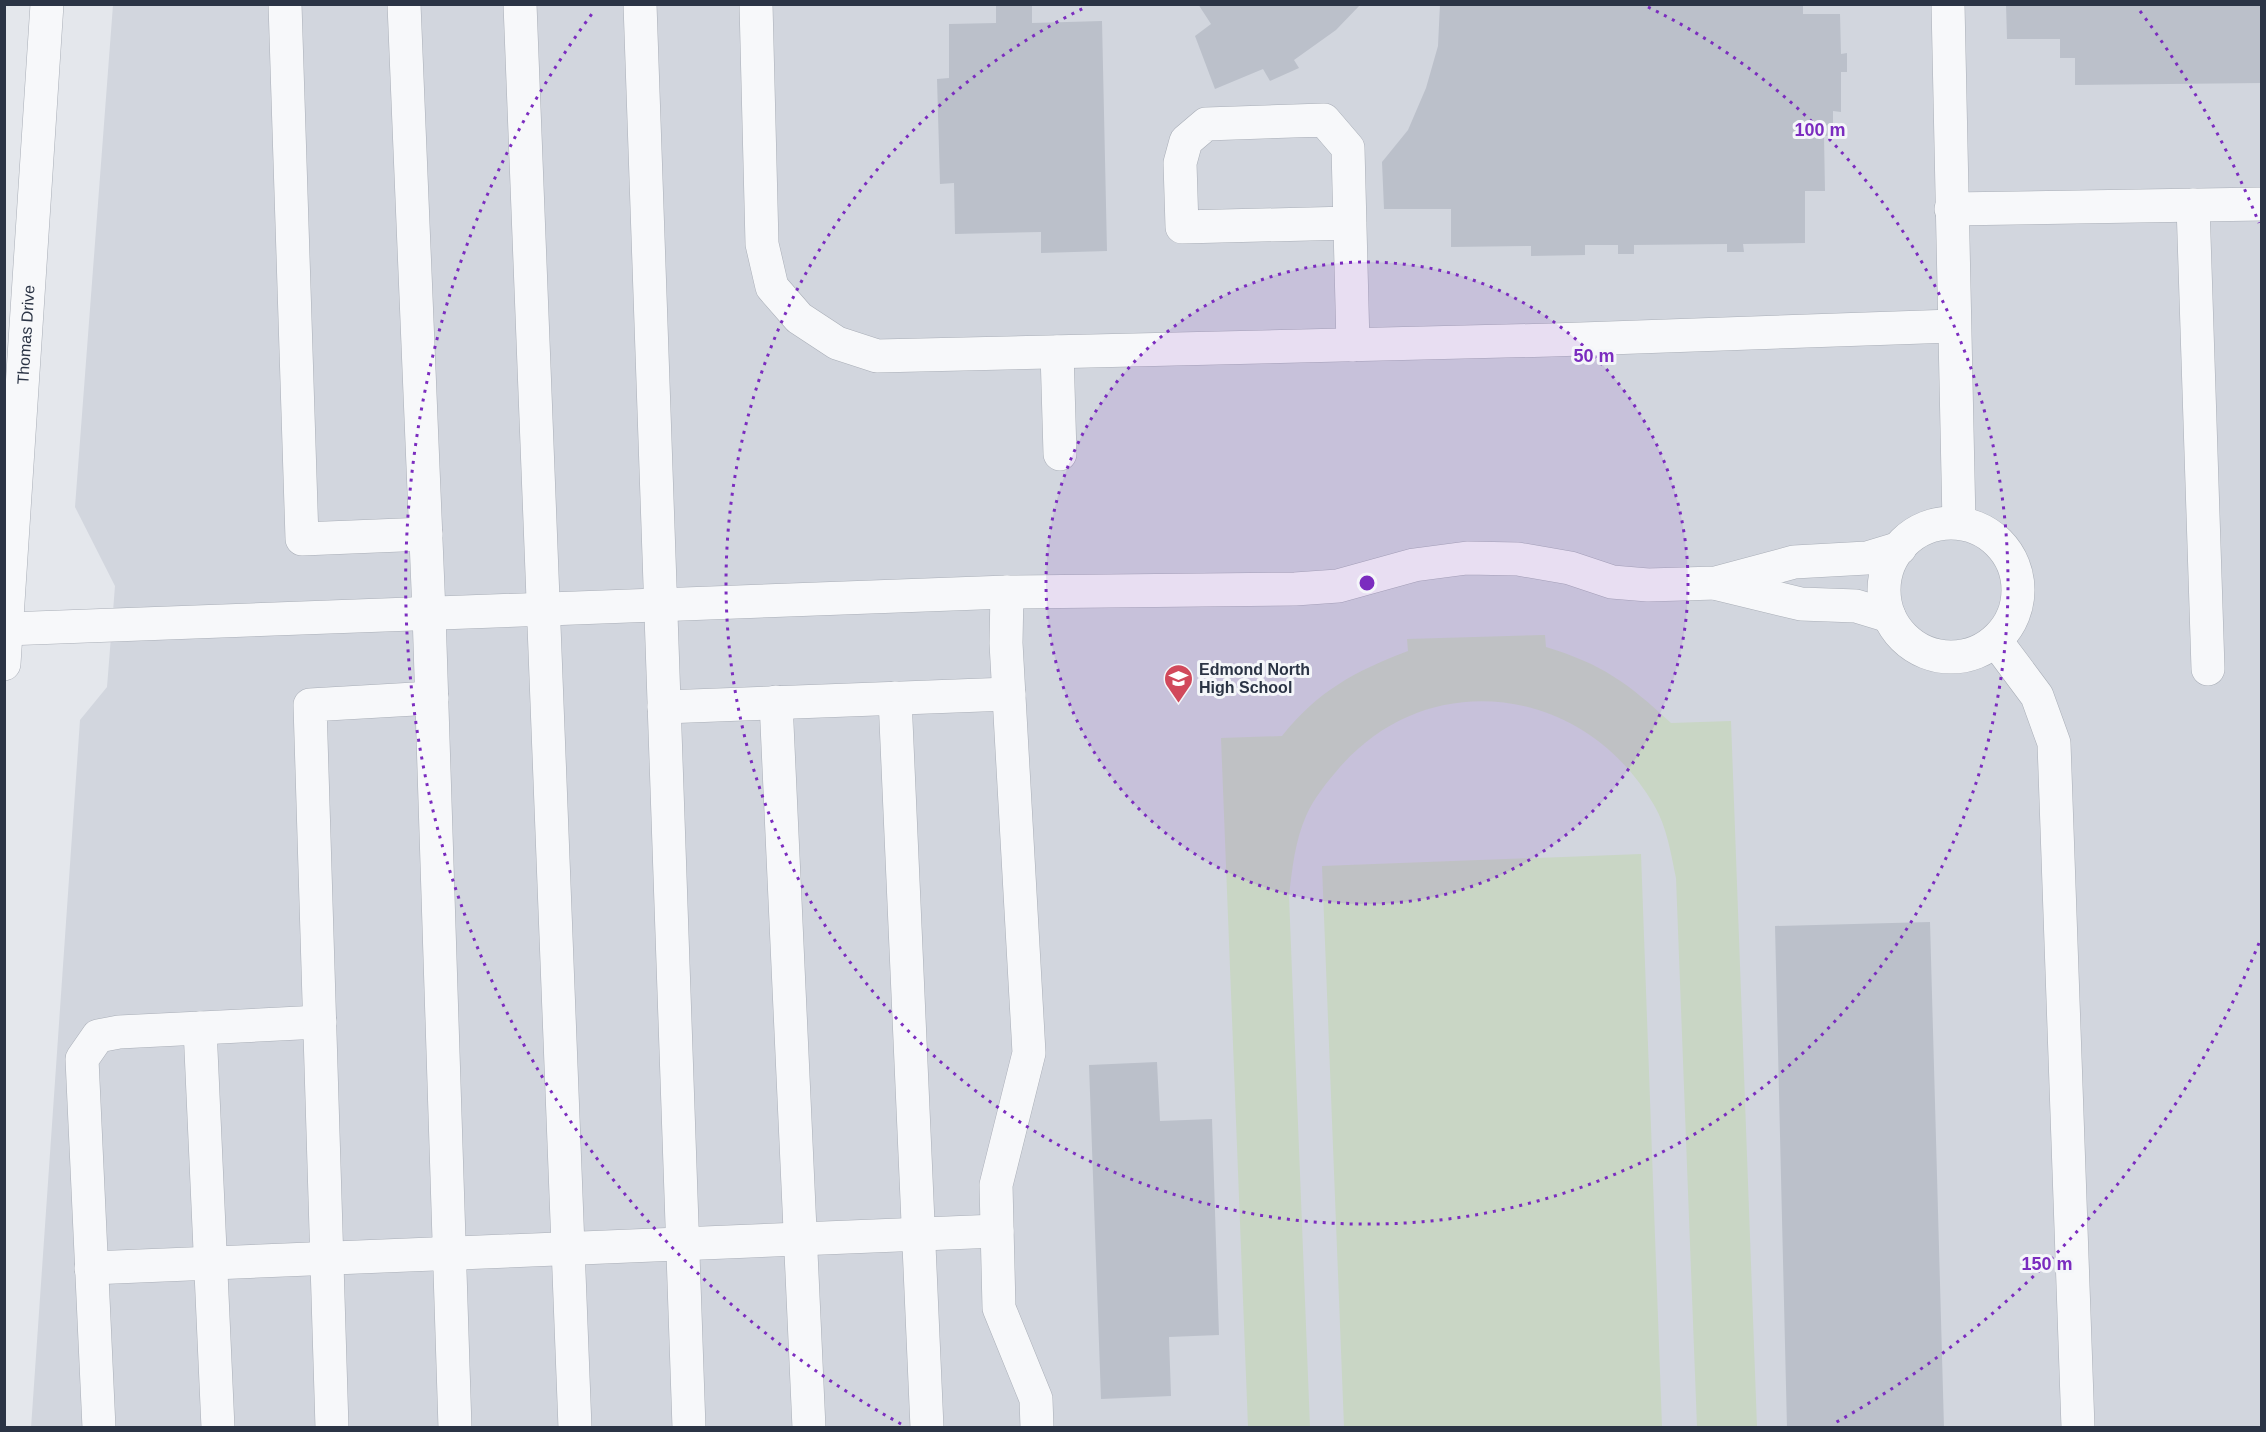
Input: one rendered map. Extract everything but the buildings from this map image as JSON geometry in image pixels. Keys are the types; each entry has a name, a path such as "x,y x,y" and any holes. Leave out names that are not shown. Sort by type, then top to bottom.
{"street":[{"name":"Thomas Drive","path":"4,664 47,4"},
{"path":"285,4 302,538 426,534"},
{"path":"404,4 429,613 455,1428"},
{"path":"520,4 575,1428"},
{"path":"640,4 689,1428"},
{"path":"756,4 762,244 772,287 799,318 837,343 877,356 1353,345 1953,326"},
{"path":"1948,4 1950,209 1959,523"},
{"path":"1350,223 1182,227 1180,164 1186,141 1206,124 1324,120 1348,148 1350,223 1353,345"},
{"path":"1950,209 2262,204"},
{"path":"2193,205 2208,669"},
{"path":"1057,352 1060,454"},
{"path":"1945,522 1959,523 1986,532 2003,545 2014,563 2019,584 2018,605 2010,625 1996,641 1978,652 1958,657 1936,656 1916,648 1900,634 1889,616 1883,596 1885,574 1893,555 1907,539 1924,527 1945,522"},
{"path":"6,629 1007,591 1295,589 1338,586 1414,565 1467,558 1518,559 1570,568 1612,582 1648,585 1716,583 1794,562 1867,558 1900,548"},
{"path":"1716,583 1800,604 1856,606 1889,616"},
{"path":"1007,591 1009,694 1029,1053 996,1185 999,1308 1036,1399 1037,1428"},
{"path":"1996,641 2037,696 2054,743 2078,1428"},
{"path":"664,707 1009,694"},
{"path":"332,1428 310,705 432,698"},
{"path":"895,698 927,1428"},
{"path":"776,702 809,1428"},
{"path":"99,1428 82,1059 99,1036 119,1032 320,1022"},
{"path":"200,1028 218,1428"},
{"path":"92,1268 997,1231"}],"shaded area":[{"name":"Edmond North High School","path":"113,5 2261,5 2261,1427 31,1428 80,720 107,687 115,586 75,507"}],"green space":[{"path":"1545,635 1546,647 1583,660 1613,676 1671,723 1731,721 1757,1427 1697,1427 1676,878 1662,822 1654,805 1625,765 1589,735 1549,714 1506,703 1461,702 1418,712 1377,734 1340,767 1326,784 1309,809 1299,835 1289,896 1310,1427 1248,1427 1221,738 1282,736 1309,707 1339,684 1371,666 1408,651 1407,639"},
{"path":"1641,854 1662,1427 1344,1427 1322,866"}],"place":[{"name":"Edmond North High School","path":"1178,704"}]}
